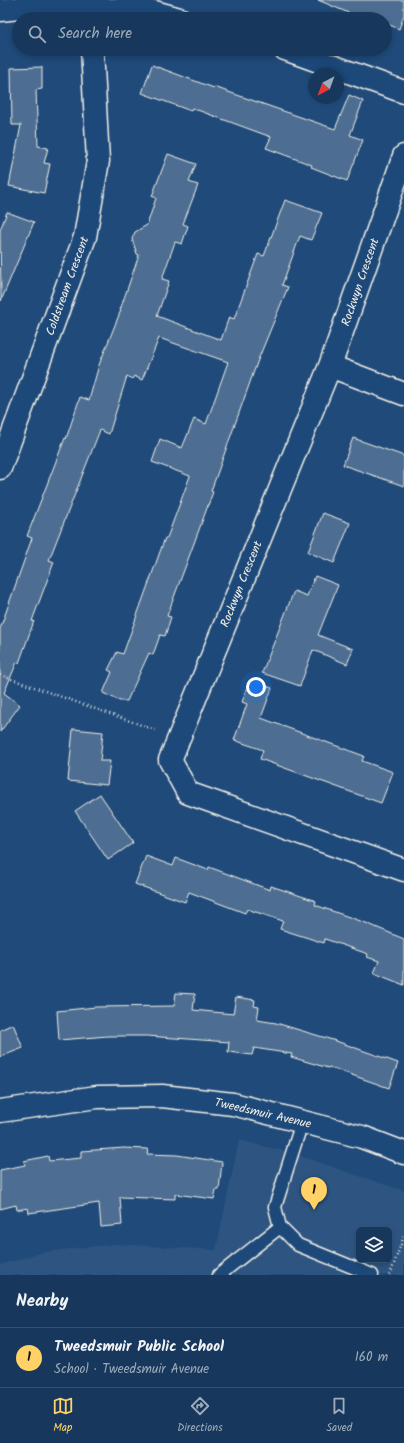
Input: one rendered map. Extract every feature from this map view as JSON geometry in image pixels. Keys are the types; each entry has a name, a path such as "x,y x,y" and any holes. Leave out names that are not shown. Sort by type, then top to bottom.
{"street":[{"path":"0,10 49,5 76,12"},
{"path":"116,12 144,9 155,12"},
{"name":"Coldstream Crescent","path":"0,468 85,237 98,160 92,56"},
{"path":"304,56 404,92"},
{"name":"Rockwyn Crescent","path":"404,156 330,366 170,760 188,793 404,870"},
{"path":"330,366 404,394"},
{"name":"Tweedsmuir Avenue","path":"0,1112 97,1097 162,1096 233,1104 362,1137 404,1153"}],"lane":[{"path":"302,1122 275,1207 280,1227 298,1245 372,1275"},
{"path":"219,1275 280,1227"}],"path":[{"path":"0,675 178,738"},
{"path":"390,1275 404,1236"}],"shaded area":[{"path":"239,1140 288,1152 404,1191 404,1275 0,1275 0,1265 43,1252 116,1244 216,1250"}],"building":[{"path":"318,0 404,0 404,15 399,29 392,26 392,12 346,12"},
{"path":"152,65 214,88 335,129 349,95 363,101 350,135 363,140 347,181 311,167 312,165 266,148 271,137 192,108 191,111 142,93"},
{"path":"42,67 42,89 36,90 38,146 48,148 44,163 50,164 44,193 9,186 21,125 12,125 11,68"},
{"path":"168,154 196,164 189,182 198,185 183,224 188,226 182,244 175,242 162,279 169,281 157,316 221,340 229,317 234,319 258,254 264,256 285,200 322,213 311,240 300,236 282,285 288,287 258,360 211,491 213,492 167,616 171,617 165,636 160,635 153,655 149,653 127,701 120,701 103,693 112,672 108,670 117,652 123,654 165,538 167,538 190,476 152,462 160,439 182,448 194,419 206,424 228,362 159,338 142,380 134,376 132,379 127,376 109,434 100,430 49,560 54,562 32,621 34,621 19,663 17,662 4,693 20,705 0,732 0,629 32,538 27,536 65,438 66,439 80,397 89,400 99,365 121,310 139,255 137,254 132,239 135,232 147,225 156,198 152,196"},
{"path":"7,212 34,222 1,301 0,230"},
{"path":"353,438 404,456 404,486 343,465"},
{"path":"323,513 350,523 334,563 308,552"},
{"path":"315,576 338,585 318,635 353,649 347,664 313,650 300,686 262,673 294,591 307,596"},
{"path":"250,680 272,688 261,718 364,756 362,761 393,772 381,803 260,759 263,750 234,740 247,704 242,702"},
{"path":"73,729 103,732 100,761 110,761 107,785 68,781"},
{"path":"100,794 133,843 108,860 75,811"},
{"path":"146,856 173,866 176,858 208,870 209,867 270,890 271,886 316,901 315,905 366,923 404,939 404,985 374,973 379,961 367,957 368,954 325,939 324,943 280,929 283,921 247,909 245,913 189,892 185,902 135,884"},
{"path":"176,993 195,994 193,1010 233,1014 236,997 255,1000 254,1006 259,1007 257,1020 276,1023 336,1041 398,1063 389,1088 329,1067 328,1068 291,1057 292,1054 254,1048 252,1055 228,1052 229,1042 147,1036 108,1036 59,1040 57,1011 96,1007 174,1006"},
{"path":"13,1024 23,1048 0,1057 0,1030"},
{"path":"124,1148 148,1149 147,1154 177,1155 222,1162 219,1190 216,1190 214,1199 175,1194 175,1199 120,1197 122,1225 101,1227 99,1203 29,1213 28,1208 17,1210 16,1205 0,1209 0,1170 25,1165 24,1161 48,1156 49,1161 81,1158 81,1151"}],"place":[{"name":"Tweedsmuir Public School","path":"314,1210"}]}
